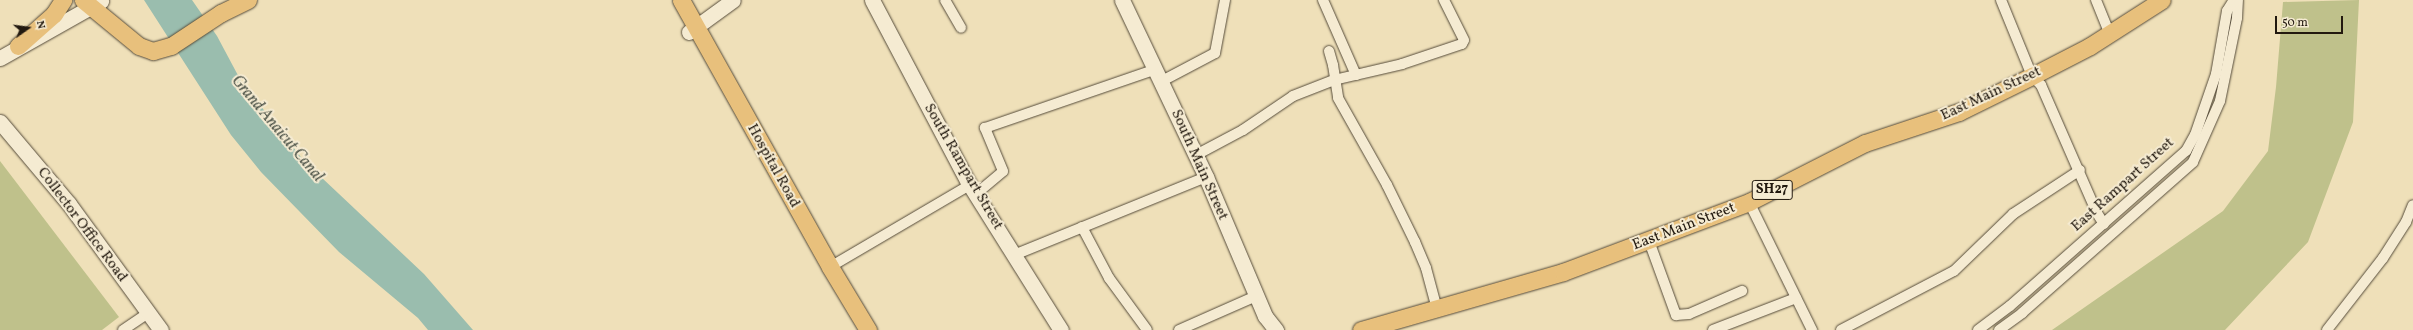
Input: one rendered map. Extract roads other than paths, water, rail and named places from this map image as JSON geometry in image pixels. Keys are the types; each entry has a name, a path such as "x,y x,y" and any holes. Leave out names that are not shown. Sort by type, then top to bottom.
{"main road":[{"path":"18,46 54,14 64,0"},
{"path":"94,2 165,48 214,18 248,0"},
{"name":"Hospital Road","path":"670,0 692,29 868,330"},
{"name":"Hospital Road","path":"681,0 692,29 856,330"},
{"name":"East Main Street","path":"1361,330 1563,272 1649,241 1749,202 1865,142 1959,112 2090,46 2109,32 2162,0"}],"street":[{"path":"692,29 733,0"},
{"name":"South Rampart Street","path":"872,0 973,189 1062,330"},
{"path":"945,0 961,28"},
{"name":"South Main Street","path":"1122,0 1159,75 1206,177 1265,316 1276,330"},
{"path":"830,267 973,189 1003,170 985,128 1159,75 1215,53 1225,0"},
{"path":"1323,0 1356,75"},
{"path":"1196,155 1243,130 1293,96 1334,80 1462,44 1464,40 1444,0"},
{"path":"2001,0 2032,76 2041,85 2080,170 2097,213 2104,224"},
{"path":"2096,0 2109,32"},
{"name":"East Rampart Street","path":"1978,330 2010,306 2177,161 2186,151 2195,135 2216,74 2227,11 2234,0"},
{"path":"1999,330 2022,313 2193,162 2220,101 2237,18 2238,0"},
{"path":"0,58 94,2"},
{"path":"1329,52 1334,65 1334,80 1338,98 1386,185 1418,249 1426,268 1437,309"},
{"name":"Collector Office Road","path":"0,122 69,204 161,330"},
{"path":"1841,330 1954,271 2013,214 2080,170"},
{"path":"1014,255 1206,177"},
{"path":"1749,202 1812,330"},
{"path":"2327,330 2382,258 2406,222 2413,205"},
{"path":"1082,227 1109,278 1147,330"},
{"path":"1649,241 1676,314 1689,314 1742,291"},
{"path":"1179,330 1256,296"},
{"path":"1713,330 1796,298"},
{"path":"123,330 148,313"}],"water":[{"name":"Grand Anaicut Canal","path":"144,0 192,0 217,36 241,81 304,161 424,274 473,330 428,330 418,318 339,252 261,172 231,135"}]}
